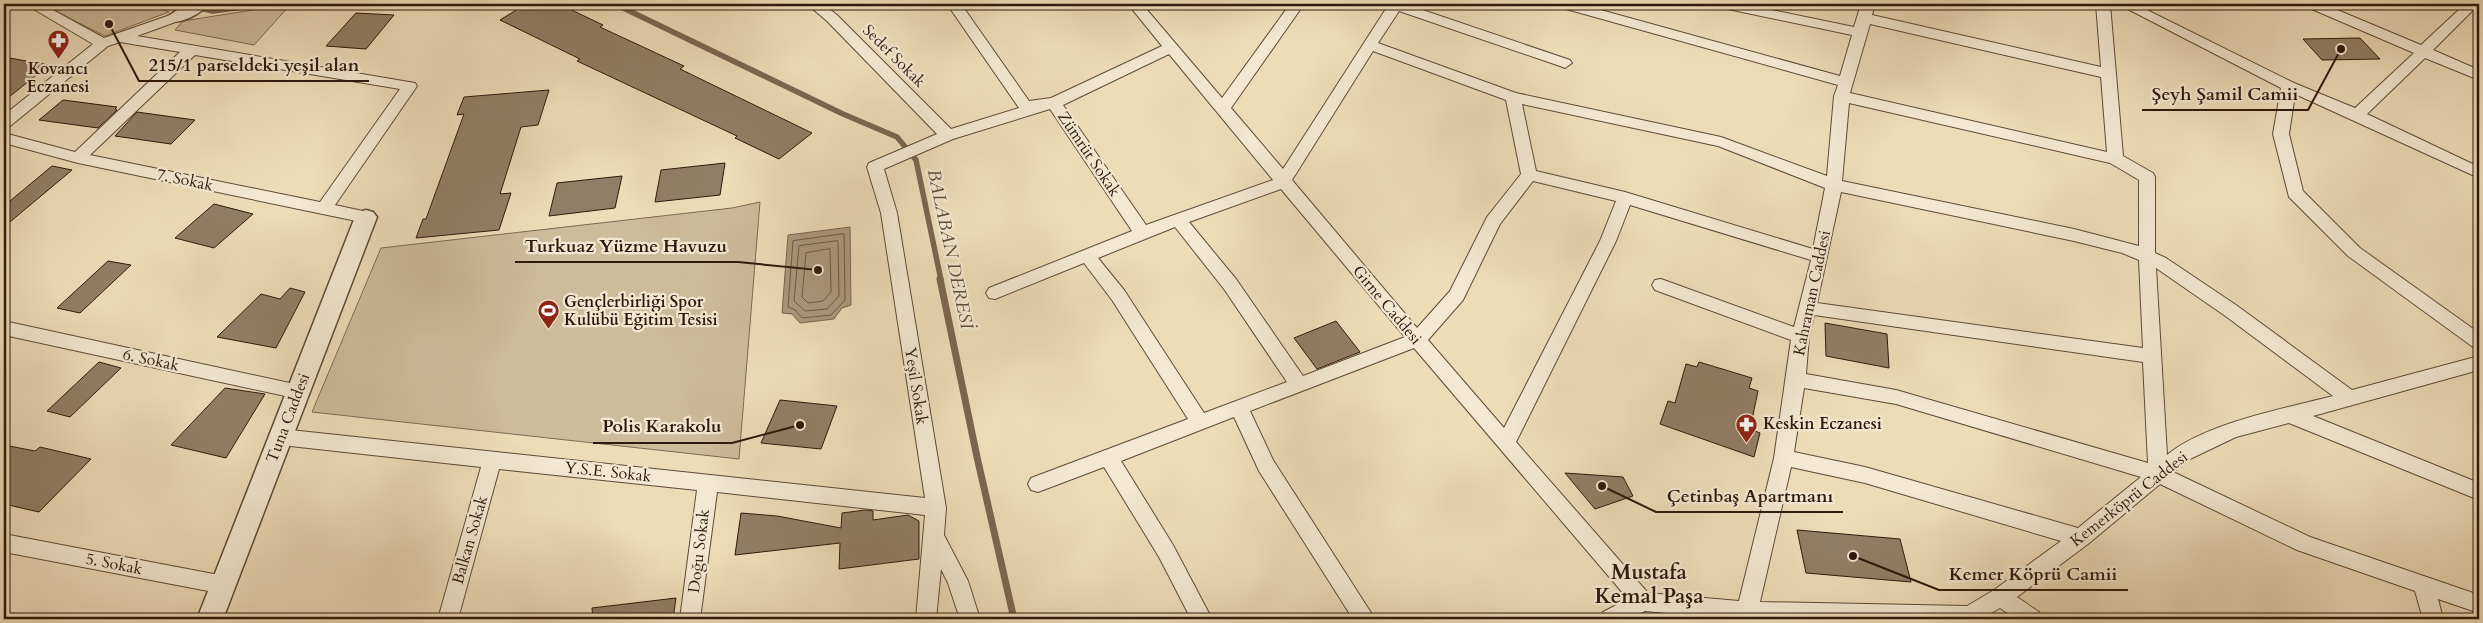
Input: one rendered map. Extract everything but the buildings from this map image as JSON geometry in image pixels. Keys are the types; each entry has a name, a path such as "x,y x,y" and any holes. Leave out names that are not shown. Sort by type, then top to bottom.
{"street":[{"path":"32,4 109,40 191,50 410,86 324,208"},
{"path":"4,123 109,40 176,17 199,4"},
{"name":"Sedef Sokak","path":"814,4 832,18 948,135"},
{"name":"Zümrüt Sokak","path":"954,4 1025,106 1054,103 1142,233"},
{"name":"Girne Caddesi","path":"1135,4 1417,340 1644,602"},
{"path":"1222,109 1297,4"},
{"path":"995,293 1142,233 1283,182 1396,4 1565,63"},
{"path":"1564,4 1844,89 2115,159 2147,177 2147,257 2158,474"},
{"path":"1723,4 1864,18 2108,74"},
{"path":"2103,4 2115,159"},
{"path":"2125,4 2289,86 2357,115 2479,174"},
{"path":"2312,4 2479,75"},
{"path":"2357,115 2473,4"},
{"name":"Kahraman Caddesi","path":"1747,611 1784,458 1796,379 1800,336 1820,256 1834,186 1844,89 1864,18"},
{"path":"1370,45 1514,97 1720,142 1834,186 2074,235 2126,248 2160,262 2230,310 2349,398"},
{"path":"948,135 1054,103 1171,48"},
{"path":"78,158 191,50"},
{"path":"2289,86 2281,134 2295,193 2354,252 2479,342"},
{"path":"1038,484 1417,340 1457,296 1493,221 1529,175 1514,97"},
{"name":"Yeşil Sokak","path":"926,619 936,508 889,213 875,167 926,143 948,135"},
{"name":"7. Sokak","path":"4,138 78,158 366,218"},
{"path":"1529,175 1625,198 1820,256"},
{"path":"1506,443 1608,240 1625,198"},
{"name":"Tuna Caddesi","path":"210,619 366,218"},
{"path":"1178,220 1230,284 1299,385"},
{"path":"1087,255 1118,295 1200,423"},
{"path":"1661,285 1800,336"},
{"path":"1808,308 2152,356"},
{"name":"6. Sokak","path":"4,328 299,392"},
{"name":"Kemerköprü Caddesi","path":"1644,602 1747,611 1929,617 1969,615 2001,597 2081,538 2183,453 2232,430 2479,363"},
{"path":"1796,379 1896,397 2158,474 2304,544 2479,604"},
{"path":"1239,407 1266,466 1365,619"},
{"path":"2290,414 2479,492"},
{"name":"Y.S.E. Sokak","path":"281,437 936,508"},
{"path":"1108,457 1166,551 1202,619"},
{"path":"1784,458 1865,475 2081,538"},
{"name":"Balkan Sokak","path":"448,619 492,460"},
{"name":"Doğu Sokak","path":"690,619 708,483"},
{"path":"934,537 958,581 970,619"},
{"name":"5. Sokak","path":"4,543 224,585"},
{"path":"2424,584 2433,619"},
{"path":"2001,597 2032,619"},
{"path":"1610,619 1644,602"}],"shaded area":[{"path":"41,4 147,4 169,12 105,36"},
{"path":"291,4 254,45 175,30 183,21"},
{"name":"Gençlerbirliği Spor Kulübü Eğitim Tesisi","path":"760,202 739,459 312,412 381,248 732,208"}],"water":[{"path":"850,227 851,305 842,308 834,319 800,323 792,314 782,313 788,235"}],"waterway":[{"name":"BALABAN DERESİ","path":"181,4 213,11 268,4"},
{"name":"BALABAN DERESİ","path":"615,4 843,114 897,137 916,160 941,280"},
{"name":"BALABAN DERESİ","path":"940,279 977,457 1014,619"}],"place":[{"name":"215/1 parseldeki yeşil alan","path":"109,24"},
{"name":"Şeyh Şamil Camii","path":"2341,49"},
{"name":"Kovancı Eczanesi","path":"58,59"},
{"name":"Turkuaz Yüzme Havuzu","path":"818,270"},
{"name":"Gençlerbirliği Spor Kulübü Eğitim Tesisi","path":"548,330"},
{"name":"Polis Karakolu","path":"800,425"},
{"name":"Keskin Eczanesi","path":"1747,443"},
{"name":"Çetinbaş Apartmanı","path":"1602,486"},
{"name":"Kemer Köprü Camii","path":"1853,556"}],"district":[{"name":"Mustafa Kemal Paşa","path":"1649,584"}]}
